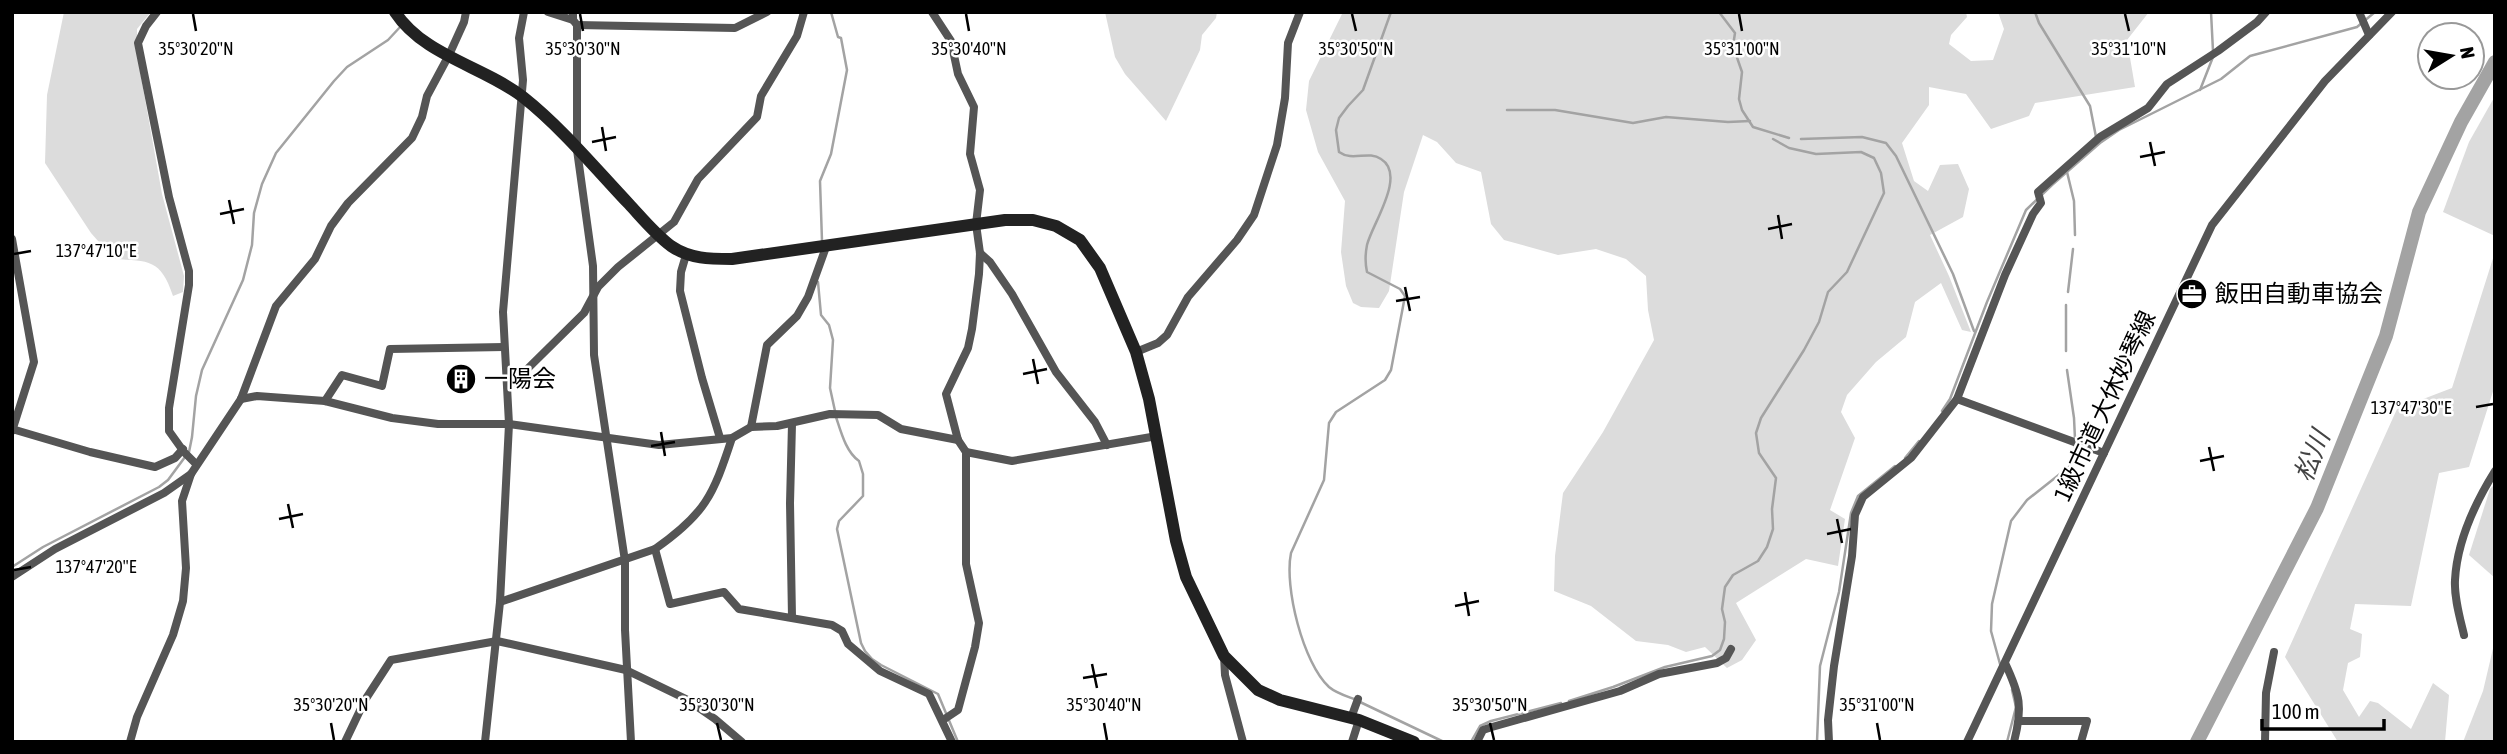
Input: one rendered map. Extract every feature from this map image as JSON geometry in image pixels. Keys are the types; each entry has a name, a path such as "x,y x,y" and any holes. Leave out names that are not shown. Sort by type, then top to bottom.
{"street":[{"path":"130,742 137,717 173,635 183,601 186,568 182,501 191,474 188,456 169,431 169,408 189,271 169,197 138,43 157,12"},
{"path":"12,239 34,362 12,430 155,467 175,458 188,456 241,399 276,306 315,259 331,226 348,203 412,138 422,117 427,96 449,55 466,12"},
{"path":"485,742 500,602 509,424 503,312 523,80 519,38 524,12"},
{"path":"548,12 575,19 735,28 767,12"},
{"path":"508,388 584,313 598,287 618,267 659,237 674,222 698,179 757,117 761,96 797,36 804,12"},
{"path":"932,12 951,41 958,74 974,107 970,155 980,190 976,224 981,253 968,348 946,394 958,440 966,452 966,565 979,623 958,710 944,720"},
{"path":"1136,352 1158,344 1167,335 1188,297 1237,240 1254,215 1277,145 1285,98 1288,43 1300,12"},
{"path":"1829,742 1828,720 1855,515 1863,498 1911,458 1957,400 2005,275 2033,214 2041,203 2038,192 2096,140 2148,108 2166,84 2218,51 2266,12"},
{"name":"1級市道 大休妙琴線","path":"1967,742 2212,225 2325,81 2368,31 2392,12"},
{"path":"2360,14 2368,31"},
{"path":"575,19 577,149 593,266 594,355 625,561 626,670 631,742"},
{"path":"401,20 423,41 521,96 544,115 659,237 686,255 707,260 732,259 976,224 1033,220 1056,226 1080,240 1100,268 1136,352 1157,436 1175,541 1186,577 1224,656 1258,690 1279,699 1355,716 1414,742"},
{"path":"751,427 767,345 797,316 808,297 826,247"},
{"path":"981,253 1012,294 1056,373 1095,422 1107,445"},
{"path":"686,255 681,272 680,291 720,438"},
{"path":"325,401 342,375 382,386 390,349 504,347"},
{"path":"241,399 257,396 325,401 392,418 438,424 509,424 659,445 732,438 751,427 792,424 830,414 878,415 901,429 958,440"},
{"path":"1957,400 2104,453"},
{"path":"792,424 792,617"},
{"path":"966,452 1012,461 1157,436"},
{"path":"500,602 655,549 686,526 706,503 719,477 732,438"},
{"path":"2464,635 2455,581 2459,557 2479,496 2495,471"},
{"path":"12,577 55,549 164,494 191,474"},
{"path":"655,549 670,604 723,592 739,609 832,625 842,631 848,644 880,671 929,695 944,720 952,742"},
{"path":"345,742 365,701 391,660 497,641 626,670 686,699 742,742"},
{"path":"1477,742 1483,730 1620,691 1659,674 1717,663 1726,657 1731,649"},
{"path":"2265,742 2266,693 2274,652"},
{"path":"1224,656 1226,675 1243,742"},
{"path":"2005,663 2019,697 2019,721 2014,742"},
{"path":"1352,742 1358,699"},
{"path":"2019,721 2088,721 2081,742"}],"shaded area":[{"path":"64,12 151,12 137,29 137,54 162,194 184,276 183,292 173,296 164,275 152,264 114,259 91,233 45,163 47,95"},
{"path":"1105,12 1217,12 1216,18 1202,35 1200,50 1166,121 1125,74 1115,57"},
{"path":"1343,12 1966,12 1967,17 1951,35 1949,44 1971,61 1993,60 2004,29 1998,12 2149,12 2127,40 2135,87 2035,103 2029,116 1991,129 1966,94 1929,87 1929,105 1902,143 1914,181 1928,191 1940,165 1958,164 1969,189 1963,217 1930,235 1971,332 1962,330 1941,283 1915,302 1906,337 1876,362 1847,395 1841,412 1855,438 1830,510 1845,519 1838,566 1806,559 1736,603 1756,640 1742,660 1727,668 1705,647 1686,652 1668,645 1636,641 1591,606 1554,591 1555,556 1563,493 1603,432 1654,340 1648,310 1646,276 1626,259 1596,249 1558,255 1504,240 1491,224 1481,172 1456,163 1437,142 1423,135 1404,192 1389,291 1379,308 1361,307 1353,303 1346,286 1341,252 1345,201 1318,152 1306,110 1309,81"},
{"path":"2495,96 2495,236 2443,212 2469,142"},
{"path":"2495,252 2495,385 2469,467 2439,473 2411,606 2355,604 2350,629 2362,634 2360,657 2348,663 2343,690 2359,717 2370,701 2378,703 2411,729 2433,683 2449,695 2445,742 2338,742 2285,657 2397,409 2452,388"},
{"path":"2495,484 2495,578 2469,555 2490,489"},
{"path":"2495,640 2495,742 2463,742 2483,691"}],"waterway":[{"path":"822,241 820,181 831,154 847,70 841,38 838,37 831,12"},
{"path":"1354,699 1329,687 1311,661 1293,604 1290,568 1291,553 1324,480 1329,423 1336,412 1385,380 1391,370 1405,296 1400,289 1367,272 1366,265 1367,245 1389,188 1388,166 1376,157 1350,156 1339,152 1336,130 1339,118 1363,90 1391,12"},
{"path":"1719,12 1735,33 1733,46 1742,72 1739,99 1742,110 1753,127 1789,138"},
{"path":"2035,12 2039,23 2090,106 2096,137"},
{"path":"2211,12 2213,51"},
{"path":"1942,411 1950,399 2026,210 2052,185 2119,130 2221,79 2250,56 2357,27 2375,12"},
{"path":"189,452 202,370 243,280 252,245 254,213 262,184 276,153 347,67 388,40 401,26"},
{"path":"2200,90 2213,57"},
{"name":"松川","path":"2197,742 2317,508 2386,336 2419,212 2461,122 2495,62"},
{"path":"1507,110 1555,110 1633,123 1666,117 1750,121"},
{"path":"1801,139 1862,137 1886,143 1896,156 1953,274 1974,331"},
{"path":"1569,701 1665,667 1712,656 1720,650 1724,639 1725,622 1722,609 1725,587 1733,575 1758,561 1767,547 1773,529 1772,509 1776,478 1759,453 1756,433 1761,418 1819,322 1828,292 1847,272 1884,193 1881,173 1874,158 1861,152 1816,154 1789,148 1773,139"},
{"path":"2067,172 2074,201 2075,235"},
{"path":"2068,292 2073,249"},
{"path":"818,282 821,315 829,325 833,340 830,388 835,411"},
{"path":"2066,305 2066,351"},
{"path":"2067,370 2075,439"},
{"path":"836,417 844,441 859,461 863,474 863,496 839,521 837,529 861,643 872,659 881,665 938,694 958,742"},
{"path":"1905,458 1919,441"},
{"path":"2000,664 1991,631 1992,604 2011,521 2027,500 2070,466 2075,446"},
{"path":"12,567 43,547 159,487 168,480 185,457"},
{"path":"1817,742 1820,666 1839,592 1851,513 1858,496 1895,466"},
{"path":"2007,742 2016,707 2012,690"},
{"path":"1360,702 1444,742"},
{"path":"1472,740 1480,726 1491,721 1561,703"}],"place":[{"name":"飯田自動車協会","path":"2192,294"},
{"name":"一陽会","path":"461,379"}]}
